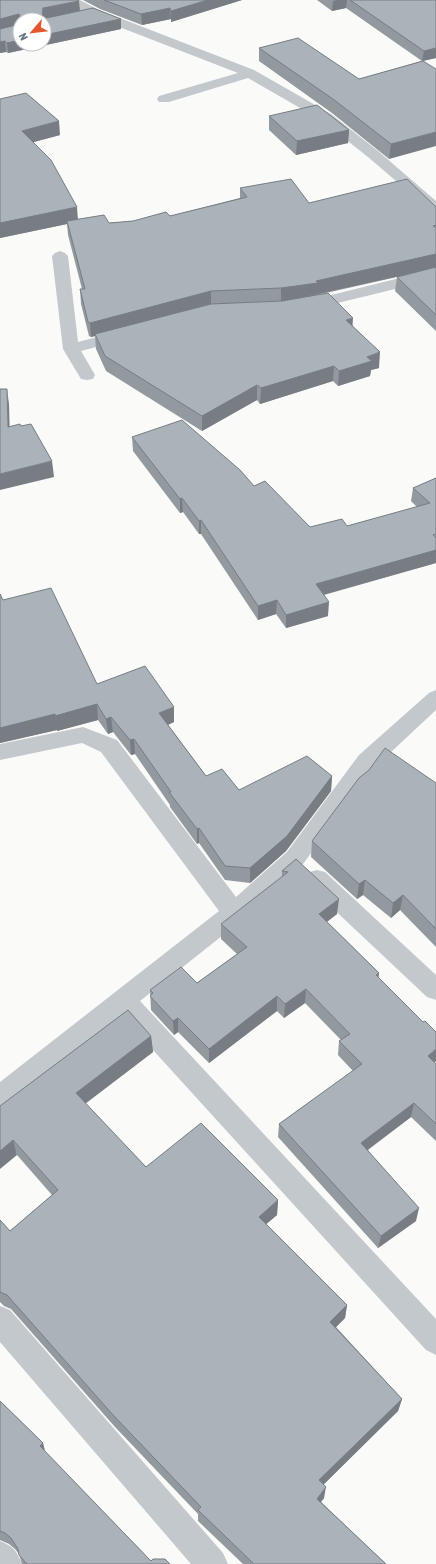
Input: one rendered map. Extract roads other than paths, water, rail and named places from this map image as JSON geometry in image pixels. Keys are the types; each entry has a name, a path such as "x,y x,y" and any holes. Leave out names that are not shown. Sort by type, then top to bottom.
{"street":[{"path":"71,0 95,13 249,73 326,117 373,154 436,208"},
{"path":"80,16 95,13"},
{"path":"164,99 234,79 249,73"},
{"path":"60,256 71,349 87,376"},
{"path":"288,308 317,304 436,274"},
{"path":"71,349 137,332"},
{"path":"0,1097 234,913 295,858 367,762 436,698"},
{"path":"0,752 83,735 109,746 234,913"},
{"path":"295,858 436,990"},
{"path":"124,1001 436,1340"},
{"path":"0,1320 212,1564"},
{"path":"0,1557 6,1564"}]}
